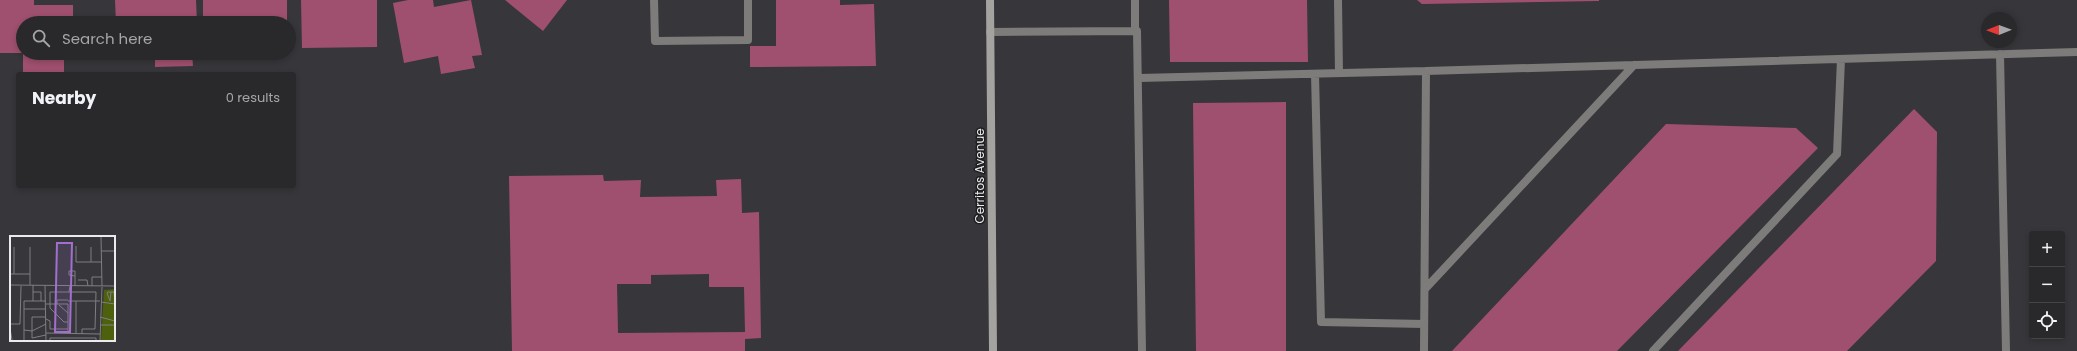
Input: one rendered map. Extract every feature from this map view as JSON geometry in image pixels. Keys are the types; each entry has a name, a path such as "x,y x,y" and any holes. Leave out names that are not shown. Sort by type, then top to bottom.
{"main road":[{"name":"Cerritos Avenue","path":"990,0 993,351"}],"lane":[{"path":"654,0 655,41 748,40 748,0"},
{"path":"1134,0 1139,78 1142,351"},
{"path":"1338,0 1339,73"},
{"path":"990,32 1135,31"},
{"path":"1139,78 2077,52"},
{"path":"2000,54 2006,351"},
{"path":"1653,351 1837,154 1841,59"},
{"path":"1425,289 1634,65"},
{"path":"1424,351 1426,71"},
{"path":"1315,74 1321,322 1424,324"}],"building":[{"path":"0,0 34,0 34,5 73,5 73,16 16,16 16,53 0,53"},
{"path":"115,0 196,0 197,16 116,16"},
{"path":"203,0 287,0 287,16 203,16"},
{"path":"301,0 377,0 377,47 302,48"},
{"path":"408,0 433,0 434,7 471,0 482,55 472,56 475,68 441,74 438,56 404,63 393,3"},
{"path":"505,0 567,0 543,31"},
{"path":"776,0 840,0 840,5 874,4 876,66 750,67 750,46 776,46"},
{"path":"1169,0 1307,0 1308,62 1170,62"},
{"path":"1417,0 1599,0 1599,1 1422,4"},
{"path":"23,60 64,60 64,72 23,72"},
{"path":"155,60 193,60 193,66 155,67"},
{"path":"1286,102 1286,351 1196,351 1193,103"},
{"path":"1914,109 1937,132 1936,261 1847,351 1678,351"},
{"path":"1666,124 1796,128 1818,148 1617,351 1452,351"},
{"path":"603,175 604,181 641,180 640,197 717,196 716,180 741,179 742,213 759,212 761,338 745,339 745,351 512,351 509,176","holes":["709,274 709,287 744,287 745,332 618,333 617,284 651,284 651,275"]}]}
